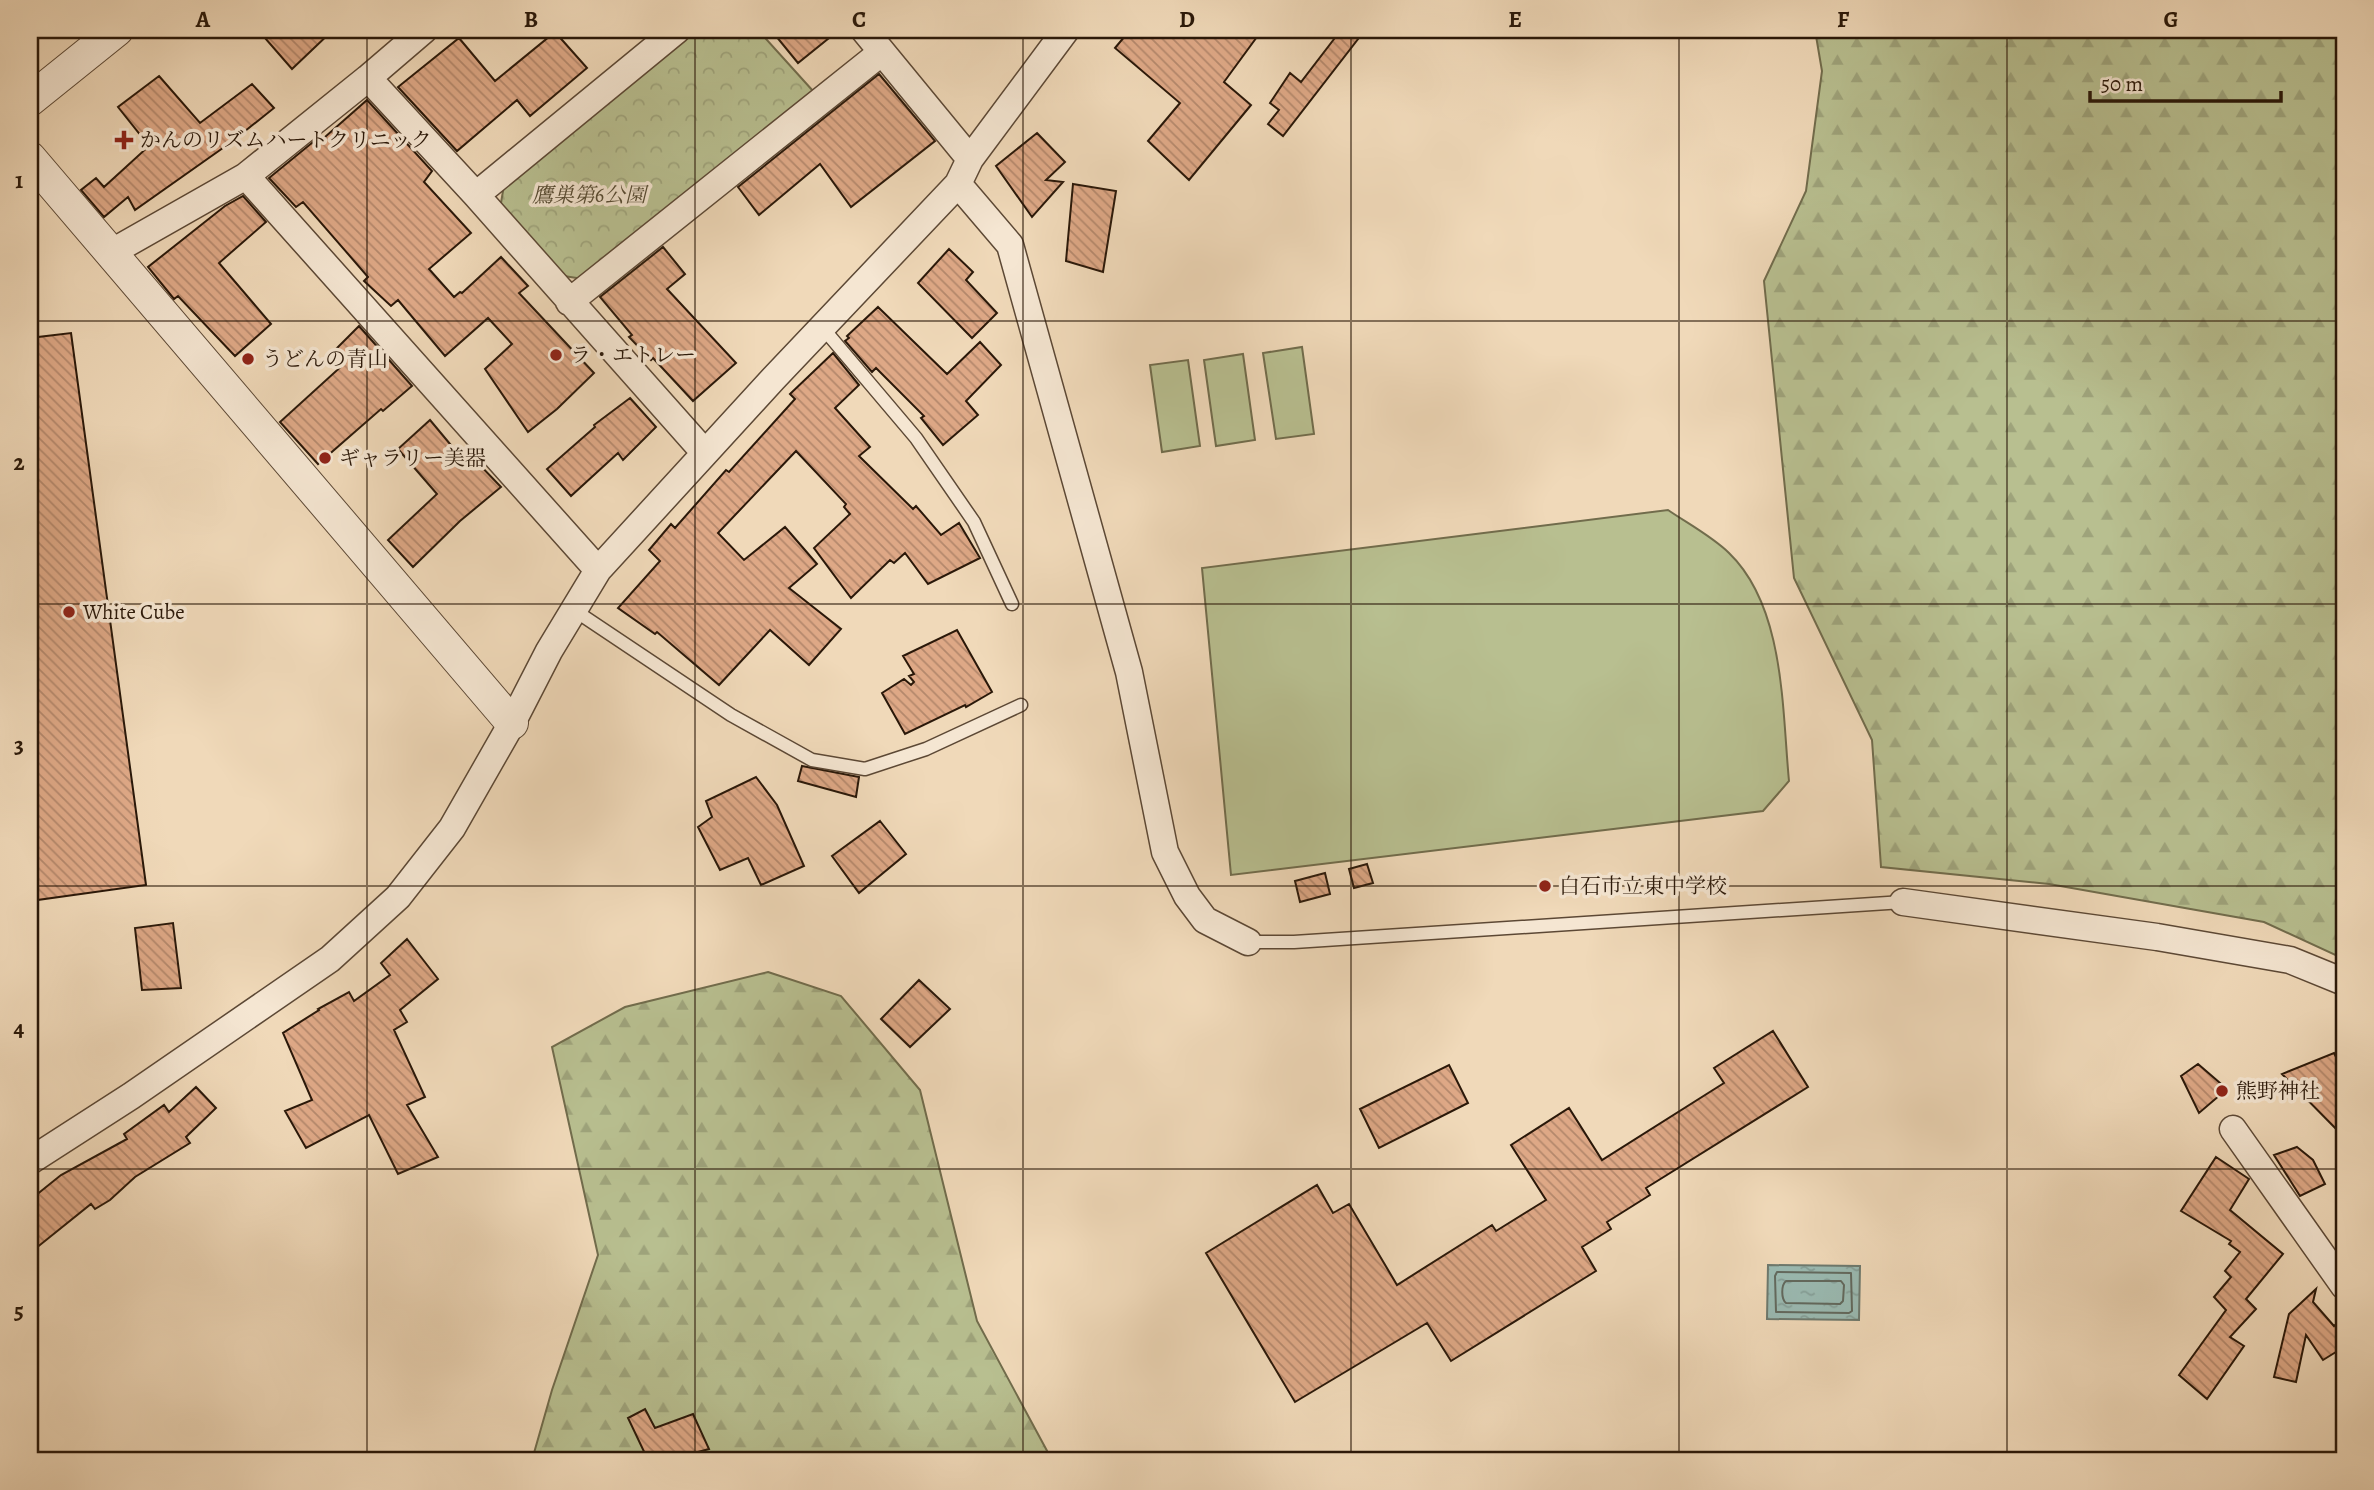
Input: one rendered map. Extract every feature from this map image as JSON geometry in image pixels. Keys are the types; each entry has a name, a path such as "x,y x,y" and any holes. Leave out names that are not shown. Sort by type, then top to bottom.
{"street":[{"path":"30,100 117,30"},
{"path":"112,252 246,176 424,30"},
{"path":"476,195 677,30"},
{"path":"864,30 970,159"},
{"path":"30,1161 131,1096 330,959 398,897 444,838 484,774 549,651 598,570 958,184 970,159 1066,30"},
{"path":"569,302 882,52"},
{"path":"368,78 476,195 705,453"},
{"path":"30,158 512,723"},
{"path":"246,176 598,570"},
{"path":"958,184 1010,244 1129,672 1165,852 1187,896 1205,920 1248,942"},
{"path":"1903,902 2158,937 2290,960 2344,982"},
{"path":"2233,1129 2344,1286"}],"lane":[{"path":"822,327 916,438 974,522 1012,604"},
{"path":"574,610 731,715 812,760 865,769 926,750 1021,705"},
{"path":"1248,942 1294,942 1903,902"}],"green space":[{"name":"鷹巣第6公園","path":"695,30 758,30 813,91 583,279 564,276 500,209 504,185"},
{"path":"1815,30 2344,30 2344,959 2264,922 2049,884 1881,867 1872,740 1794,578 1764,281 1806,191 1822,71"},
{"path":"1302,347 1314,434 1276,439 1263,353"},
{"path":"1243,354 1255,440 1216,446 1204,360"},
{"path":"1188,360 1200,446 1162,452 1150,365"},
{"path":"1668,510 1729,553 1747,575 1761,601 1771,630 1782,691 1789,781 1763,811 1231,875 1202,568"},
{"path":"768,972 841,996 920,1090 977,1321 1052,1460 532,1460 552,1390 598,1255 552,1047 625,1007"}],"water":[{"path":"1768,1265 1860,1266 1859,1320 1767,1319"}],"building":[{"path":"258,30 333,30 292,69"},
{"path":"771,30 839,30 798,63"},
{"path":"1130,30 1262,30 1224,82 1251,105 1189,180 1148,141 1180,103 1115,48"},
{"path":"1341,30 1365,30 1283,136 1268,124 1279,110 1270,103 1290,73 1301,82"},
{"path":"555,32 587,68 530,116 517,100 457,151 398,87 459,38 495,81"},
{"path":"879,74 935,141 851,207 820,164 759,215 738,187"},
{"path":"159,76 200,123 252,84 274,108 230,143 135,210 128,197 104,217 81,190 96,178 104,187 149,146 118,107"},
{"path":"367,100 432,171 424,182 471,233 429,269 454,297 462,293 501,257 528,286 519,293 594,373 557,409 528,432 485,369 512,344 488,318 445,356 398,300 391,306 364,281 368,277 303,202 296,207 269,178 313,142 316,145"},
{"path":"1037,133 1065,162 1046,180 1063,182 1032,217 996,166"},
{"path":"1073,184 1116,191 1103,272 1066,261"},
{"path":"243,196 266,222 219,263 271,324 235,356 178,296 174,299 148,267 225,206"},
{"path":"663,247 685,274 667,289 736,363 693,401 653,358 651,360 629,337 632,335 600,297"},
{"path":"949,249 973,272 966,280 997,313 972,338 918,283"},
{"path":"878,307 947,374 980,342 1001,365 966,401 978,415 943,445 921,418 924,416 876,368 872,372 845,341"},
{"path":"359,326 412,386 318,464 280,422 345,363 334,351"},
{"name":"White Cube","path":"71,333 146,885 30,901 30,338"},
{"path":"833,353 859,385 835,408 870,447 859,456 913,509 916,506 941,535 959,523 980,558 928,584 905,553 894,563 890,560 851,598 814,548 850,514 844,507 846,504 796,451 718,533 744,560 785,527 817,564 789,588 841,629 809,665 770,630 719,685 657,632 655,634 618,608 660,561 649,550 671,524 675,528 726,470 729,472 795,399 790,394"},
{"path":"630,398 656,427 623,460 618,453 571,496 547,469 595,427 594,425"},
{"path":"430,420 470,468 477,462 501,487 460,521 413,567 388,540 437,494 398,449"},
{"path":"957,630 992,692 966,707 965,705 905,734 882,693 904,679 911,685 914,682 909,676 914,674 903,656"},
{"path":"802,766 859,777 856,797 798,781"},
{"path":"756,777 777,805 804,866 761,885 748,858 720,870 698,827 712,817 706,801"},
{"path":"880,821 906,854 859,893 832,856"},
{"path":"1367,864 1373,883 1354,888 1349,869"},
{"path":"1325,873 1330,894 1300,902 1295,881"},
{"path":"173,923 181,988 142,990 135,928"},
{"path":"407,939 438,979 400,1010 407,1022 394,1030 425,1097 407,1105 438,1157 398,1174 369,1115 306,1148 285,1111 312,1100 283,1033 349,992 354,1001 390,975 381,963"},
{"path":"919,980 950,1009 910,1047 881,1019"},
{"path":"1773,1031 1808,1087 1646,1188 1650,1195 1607,1222 1611,1229 1582,1247 1596,1271 1451,1361 1427,1323 1295,1402 1206,1253 1317,1185 1333,1213 1349,1204 1397,1285 1492,1225 1496,1231 1546,1200 1511,1145 1569,1108 1602,1160 1724,1083 1714,1068"},
{"path":"2334,1053 2344,1073 2344,1137 2282,1074"},
{"path":"2198,1064 2227,1089 2199,1113 2181,1076"},
{"path":"1449,1065 1468,1103 1379,1148 1360,1109"},
{"path":"196,1087 216,1108 186,1137 190,1143 135,1177 110,1200 95,1209 91,1204 30,1253 30,1200 61,1175 127,1139 124,1134 164,1105 169,1112"},
{"path":"2297,1147 2313,1160 2325,1184 2300,1196 2274,1155"},
{"path":"2216,1157 2249,1179 2230,1210 2283,1254 2246,1299 2256,1309 2230,1337 2244,1346 2207,1399 2179,1375 2226,1310 2214,1297 2231,1277 2225,1271 2240,1252 2229,1244 2231,1241 2181,1211"},
{"path":"2316,1289 2313,1302 2334,1326 2344,1318 2344,1347 2323,1360 2306,1335 2296,1382 2274,1377 2289,1314"},
{"path":"645,1409 655,1428 693,1414 709,1449 668,1460 648,1460 628,1418"}],"place":[{"name":"かんのリズムハートクリニック","path":"124,140"},
{"name":"ラ・エトレー","path":"556,355"},
{"name":"うどんの青山","path":"248,359"},
{"name":"ギャラリー美器","path":"325,458"},
{"name":"White Cube","path":"69,612"},
{"name":"白石市立東中学校","path":"1545,886"},
{"name":"熊野神社","path":"2222,1091"}]}
